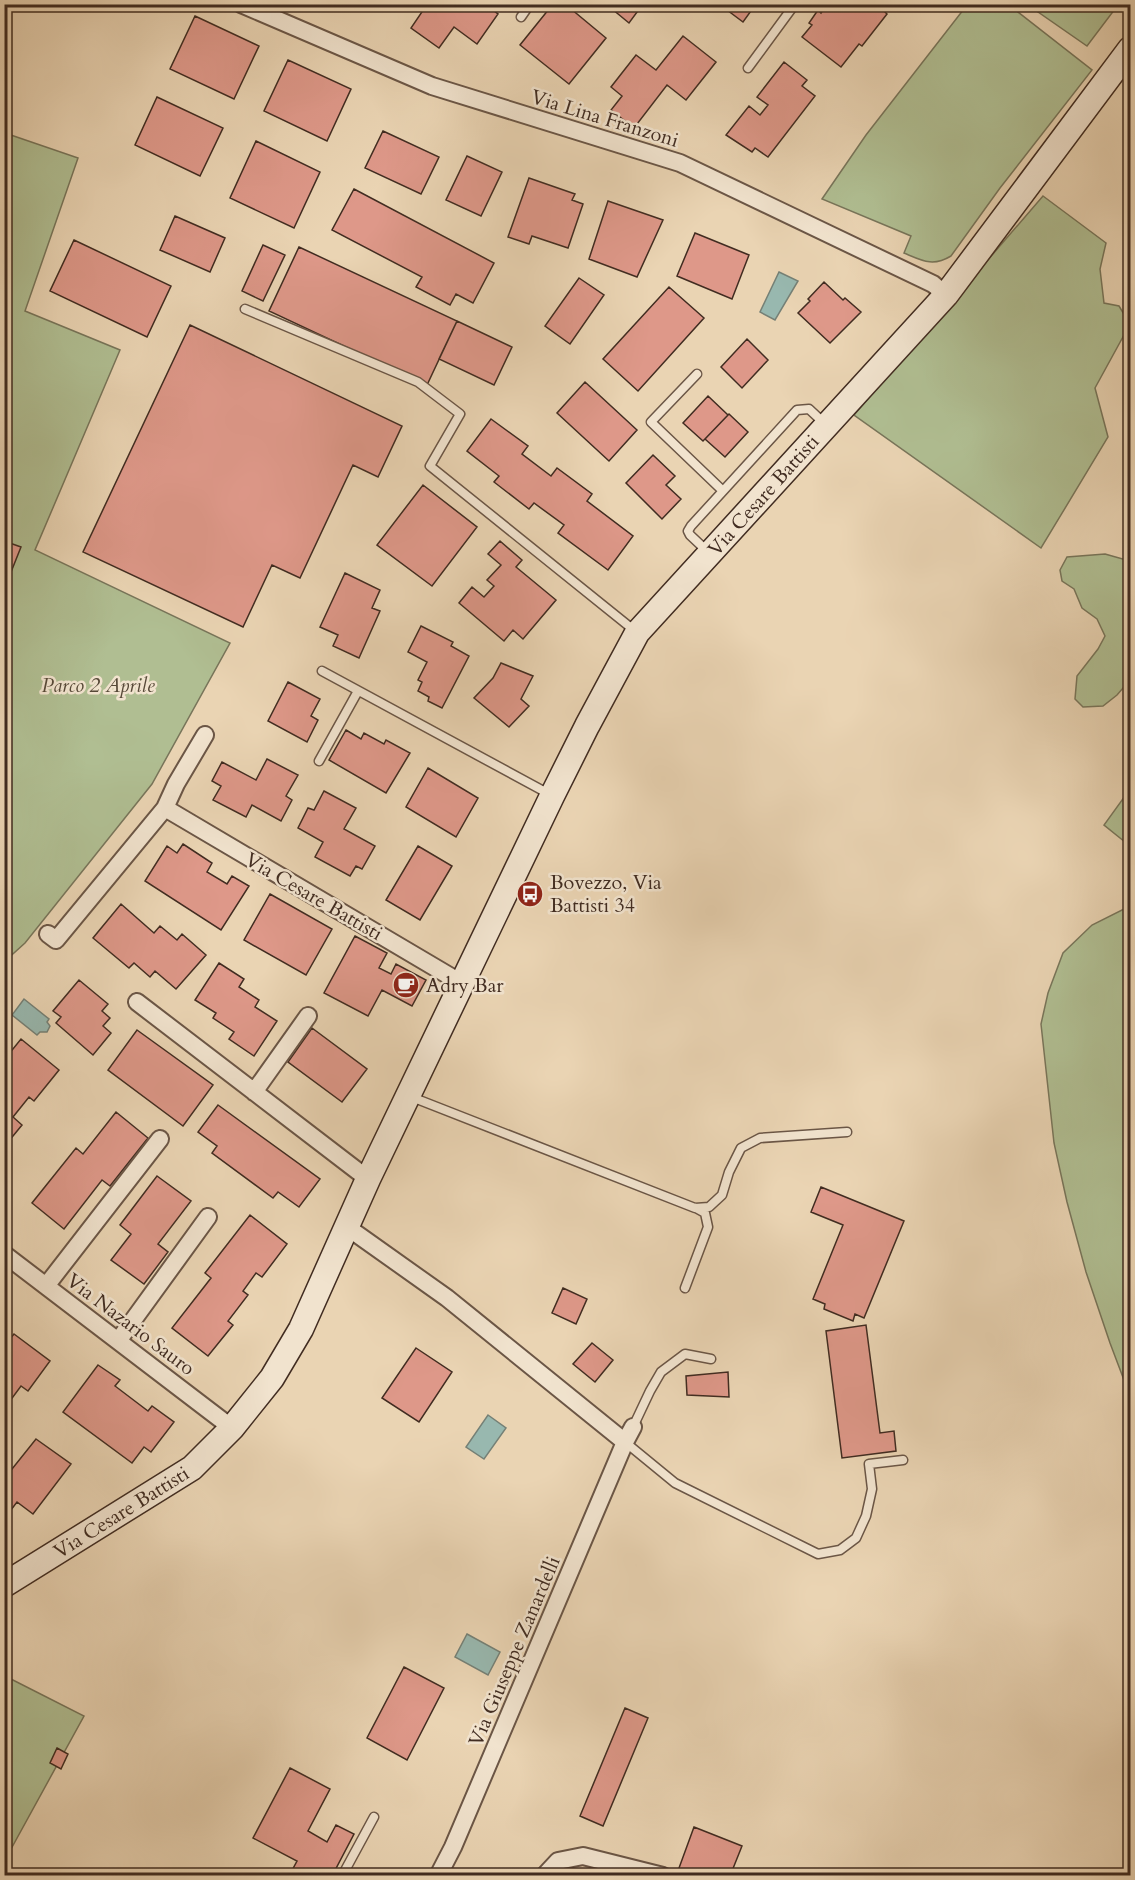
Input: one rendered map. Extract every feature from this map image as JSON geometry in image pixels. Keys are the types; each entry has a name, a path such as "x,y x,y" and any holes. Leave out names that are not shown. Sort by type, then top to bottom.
{"street":[{"name":"Via Lina Franzoni","path":"241,4 432,86 680,163 933,284 946,295"},
{"name":"Via Cesare Battisti","path":"4,1585 192,1468 232,1428 272,1378 301,1329 368,1179 586,726 637,633 946,295 1131,49"},
{"path":"48,934 56,940 165,808 176,784 205,735"},
{"name":"Via Cesare Battisti","path":"165,808 463,984"},
{"path":"137,1002 368,1179"},
{"path":"254,1092 308,1016"},
{"path":"46,1286 160,1138"},
{"path":"118,1341 208,1217"},
{"path":"347,1227 447,1298 629,1435"},
{"name":"Via Nazario Sauro","path":"4,1254 232,1428"},
{"name":"Via Giuseppe Zanardelli","path":"438,1875 453,1847 629,1435"},
{"path":"544,1875 558,1861 584,1856 663,1875"}],"lane":[{"path":"521,17 530,4"},
{"path":"748,68 795,4"},
{"path":"245,309 418,382 460,414 430,466 637,633"},
{"path":"697,374 651,422 723,491"},
{"path":"710,554 688,531 796,410 808,409 827,426"},
{"path":"322,671 552,796"},
{"path":"320,761 358,691"},
{"path":"409,1096 705,1213 708,1227 685,1288"},
{"path":"695,1208 709,1207 722,1195 729,1172 741,1148 760,1138 847,1132"},
{"path":"711,1359 685,1354 661,1372 629,1435 675,1483 818,1554 840,1550 856,1538 866,1516 872,1489 869,1464 903,1460"},
{"path":"342,1875 374,1817"},
{"path":"1125,1875 1131,1864"}],"green space":[{"path":"967,5 1009,5 1092,70 1000,188 951,256 939,261 928,262 904,253 911,236 822,199 866,135"},
{"path":"1028,5 1118,5 1087,46"},
{"name":"Parco 2 Aprile","path":"5,133 78,158 25,311 120,350 35,550 230,643 152,784 25,943 5,961"},
{"path":"1043,196 1106,243 1100,269 1104,303 1119,306 1130,324 1095,388 1108,437 1041,548 854,415"},
{"path":"1105,554 1130,561 1130,680 1103,706 1083,707 1075,699 1077,676 1105,636 1097,619 1082,608 1074,589 1062,581 1060,570 1067,557"},
{"path":"1130,789 1130,835 1125,842 1104,825"},
{"path":"1130,906 1130,1396 1086,1272 1067,1202 1054,1143 1041,1024 1048,993 1063,953 1092,925"},
{"path":"5,1676 84,1716 5,1860"}],"water":[{"path":"779,272 798,281 775,320 760,312"},
{"path":"24,999 49,1019 47,1022 50,1026 47,1032 40,1032 37,1035 12,1015"},
{"path":"488,1415 506,1428 484,1459 466,1447"},
{"path":"467,1634 500,1652 488,1675 455,1657"}],"building":[{"path":"423,4 485,4 498,14 477,44 454,27 439,48 411,28 426,6"},
{"path":"553,4 565,4 606,38 569,84 520,45"},
{"path":"606,4 643,4 629,23"},
{"path":"719,4 756,4 743,22"},
{"path":"827,4 891,4 885,12 887,14 862,46 859,44 841,67 802,37 812,25 809,23 818,10 821,13"},
{"path":"195,16 259,46 234,99 170,69"},
{"path":"683,36 716,62 686,100 667,85 634,128 611,110 622,96 611,87 636,55 656,70"},
{"path":"288,60 351,89 327,141 264,111"},
{"path":"784,62 807,80 802,86 815,96 768,157 755,148 752,152 726,135 749,106 760,115 768,105 757,97"},
{"path":"157,97 223,128 200,176 135,145"},
{"path":"383,131 439,157 421,194 365,168"},
{"path":"256,141 320,172 294,228 230,198"},
{"path":"467,156 502,172 481,216 446,200"},
{"path":"529,178 575,194 572,200 583,204 568,248 532,236 529,244 508,237"},
{"path":"354,189 494,263 473,303 456,294 450,305 416,287 422,277 332,230"},
{"path":"608,201 663,220 637,277 589,259"},
{"path":"175,216 225,238 210,272 160,250"},
{"path":"695,233 749,255 732,299 677,276"},
{"path":"74,240 171,286 147,337 50,291"},
{"path":"263,245 285,255 263,301 242,291"},
{"path":"299,247 457,321 427,385 269,311"},
{"path":"579,278 604,295 570,344 545,326"},
{"path":"824,282 843,300 845,298 861,312 830,343 798,313"},
{"path":"669,287 704,318 638,391 603,359"},
{"path":"457,321 512,347 494,385 439,359"},
{"path":"190,325 402,426 378,477 353,465 300,578 272,565 243,627 83,552"},
{"path":"747,339 768,360 742,388 721,367"},
{"path":"585,382 637,430 609,461 557,413"},
{"path":"708,396 728,415 703,441 683,423"},
{"path":"729,414 748,432 725,457 705,439"},
{"path":"491,419 528,446 522,454 551,476 557,468 592,494 587,501 633,536 608,570 558,533 564,525 534,503 529,509 494,482 499,476 467,451"},
{"path":"653,455 675,476 666,485 681,499 662,519 626,483"},
{"path":"423,485 477,527 432,586 377,545"},
{"path":"4,541 21,547 7,582 4,581"},
{"path":"500,541 522,560 516,567 556,600 523,639 513,630 504,641 459,603 472,587 484,597 494,586 487,580 501,565 488,554"},
{"path":"345,573 380,590 372,608 380,611 359,658 333,646 338,635 320,627"},
{"path":"421,626 453,642 451,646 469,656 442,708 428,701 429,697 418,691 422,682 418,680 427,662 408,652"},
{"path":"501,663 533,676 521,699 529,706 509,727 474,698 493,678"},
{"path":"288,682 320,699 311,716 318,720 307,742 268,721"},
{"path":"346,730 361,739 364,733 384,744 386,740 410,753 386,793 329,760"},
{"path":"267,759 298,775 286,796 292,800 281,821 252,805 246,817 213,800 221,786 212,781 222,762 256,780"},
{"path":"428,768 478,798 456,837 406,807"},
{"path":"324,791 356,808 344,829 375,846 362,869 356,866 350,876 315,857 323,842 298,828 308,808 314,810"},
{"path":"183,844 212,863 207,872 227,884 232,876 249,886 221,930 145,881 167,846 177,853"},
{"path":"418,846 452,866 420,920 386,900"},
{"path":"270,894 332,929 306,975 244,940"},
{"path":"121,904 154,933 160,926 177,940 182,934 206,955 176,989 155,971 150,977 134,963 129,968 93,938"},
{"path":"355,936 387,953 379,968 391,974 396,964 426,980 412,1006 382,990 368,1016 324,993"},
{"path":"219,963 244,979 239,987 259,1000 255,1007 277,1021 254,1056 229,1039 234,1032 213,1018 216,1013 195,1000"},
{"path":"79,980 108,1004 102,1011 110,1018 103,1026 111,1033 93,1055 56,1023 61,1017 53,1011"},
{"path":"312,1028 367,1069 342,1102 288,1062"},
{"path":"137,1030 213,1085 183,1126 108,1070"},
{"path":"21,1039 59,1070 34,1101 29,1097 13,1117 22,1125 4,1147 4,1060"},
{"path":"218,1105 320,1179 299,1207 278,1192 273,1198 212,1153 217,1146 198,1132"},
{"path":"116,1112 148,1138 110,1186 102,1180 64,1229 32,1203 76,1148 83,1154"},
{"path":"157,1176 191,1201 158,1244 168,1252 144,1284 111,1260 131,1234 120,1225"},
{"path":"821,1187 904,1221 864,1318 855,1314 853,1321 824,1309 825,1304 813,1299 843,1225 811,1212"},
{"path":"250,1215 287,1244 262,1277 256,1273 243,1291 248,1295 228,1321 233,1325 208,1356 172,1328 211,1278 205,1273"},
{"path":"563,1288 587,1299 576,1324 552,1313"},
{"path":"866,1325 880,1433 894,1431 896,1451 842,1458 826,1331"},
{"path":"14,1334 50,1361 28,1391 21,1386 4,1409 4,1346"},
{"path":"592,1343 613,1360 595,1382 573,1364"},
{"path":"416,1348 452,1372 419,1422 382,1398"},
{"path":"98,1365 120,1380 115,1386 148,1411 152,1406 174,1422 151,1452 144,1447 132,1463 63,1412"},
{"path":"728,1372 729,1397 687,1395 686,1376"},
{"path":"36,1439 71,1464 33,1514 17,1502 4,1519 4,1479"},
{"path":"404,1667 444,1688 407,1760 367,1738"},
{"path":"625,1708 648,1718 603,1826 580,1816"},
{"path":"57,1748 68,1754 61,1769 50,1763"},
{"path":"290,1768 330,1789 308,1831 327,1842 336,1825 354,1834 332,1876 289,1876 297,1861 253,1838"},
{"path":"694,1827 742,1846 730,1876 699,1876 679,1868"}],"place":[{"name":"Bovezzo, Via Battisti 34","path":"530,894"},
{"name":"Adry Bar","path":"406,985"}]}
